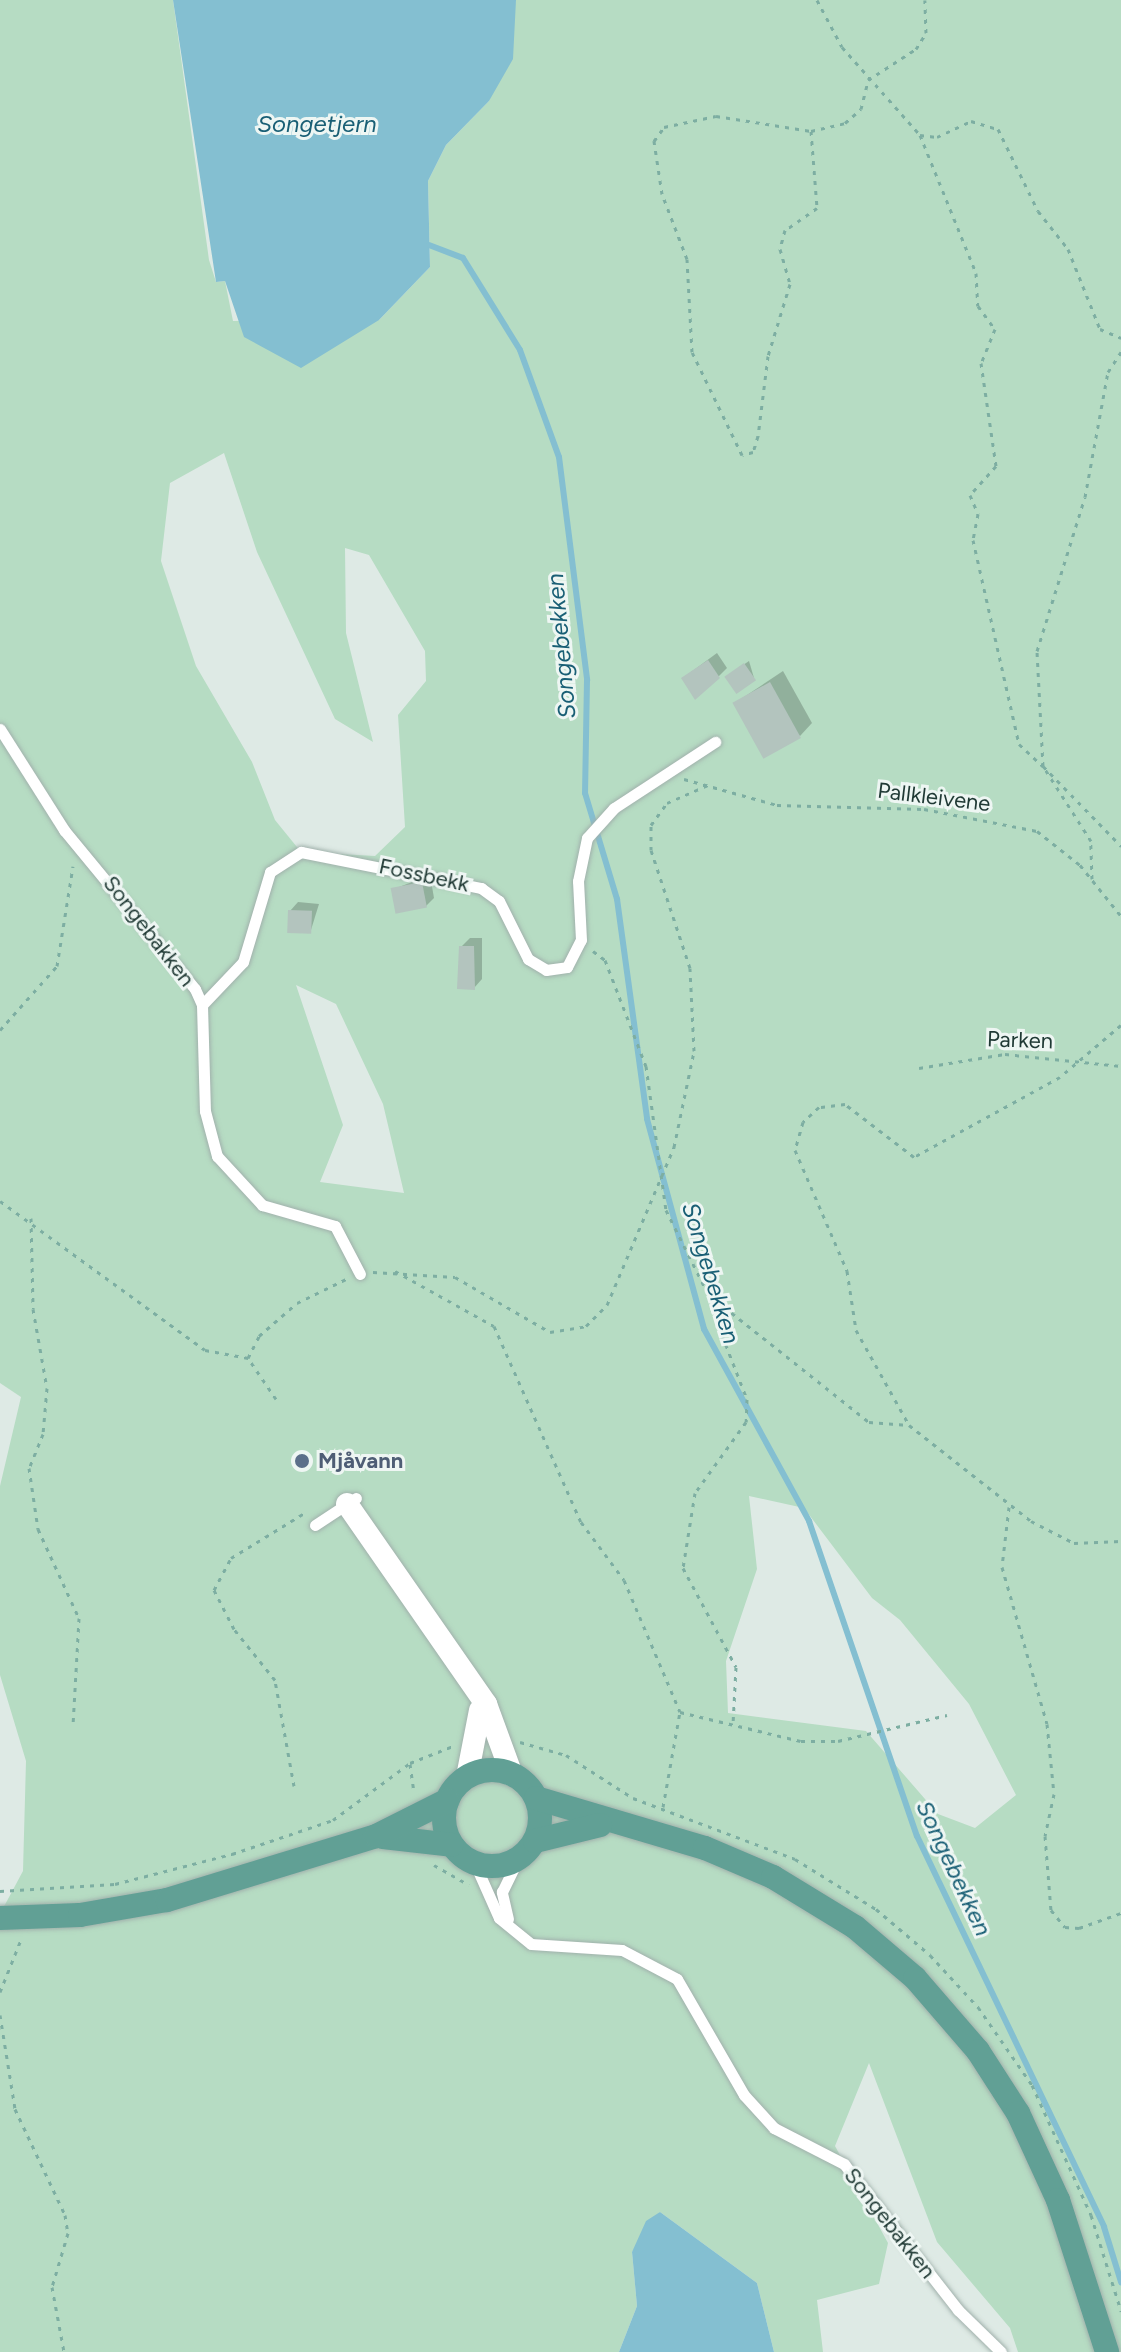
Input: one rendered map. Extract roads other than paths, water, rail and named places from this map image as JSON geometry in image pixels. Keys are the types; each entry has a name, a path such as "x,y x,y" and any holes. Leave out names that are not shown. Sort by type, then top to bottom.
{"main road":[{"path":"0,1918 29,1918 167,1900 376,1836 448,1800 467,1777 512,1775 536,1798 606,1824 705,1848 783,1882 855,1927 939,2003 997,2079 1035,2148 1107,2352"},
{"path":"526,1850 536,1798"},
{"path":"448,1800 444,1818 452,1845"},
{"path":"376,1836 452,1845 475,1864 606,1824"}],"street":[{"path":"351,1501 479,1697 488,1742 512,1775"},
{"path":"467,1777 488,1742"}],"lane":[{"name":"Songebakken","path":"0,729 78,847 202,1005 205,1111 217,1156 262,1205 335,1226 360,1274"},
{"name":"Fossbekk","path":"202,1005 243,962 270,872 301,852 481,888 499,901 528,959 546,970 567,967 581,940 578,881 587,838 654,782 715,742"},
{"path":"315,1525 351,1501"},
{"path":"512,1931 502,1892 526,1850"},
{"path":"475,1864 499,1918 512,1931"},
{"name":"Songebakken","path":"512,1931 539,1946 600,1946 635,1955 691,1993 744,2095 774,2128 844,2164 958,2310 1001,2352"}],"water":[{"name":"Songetjern","path":"173,0 516,0 513,59 489,101 446,145 428,181 430,267 379,320 301,368 244,337 225,281 216,282"},
{"path":"660,2212 757,2283 774,2352 619,2352 637,2306 632,2252 646,2221"}],"waterway":[{"name":"Songebekken","path":"429,245 463,258 520,350 559,457 587,680 585,793 617,899 647,1119 704,1329 809,1521 917,1836 1104,2227 1121,2282"}],"place":[{"name":"Mjåvann","path":"302,1461"}]}
